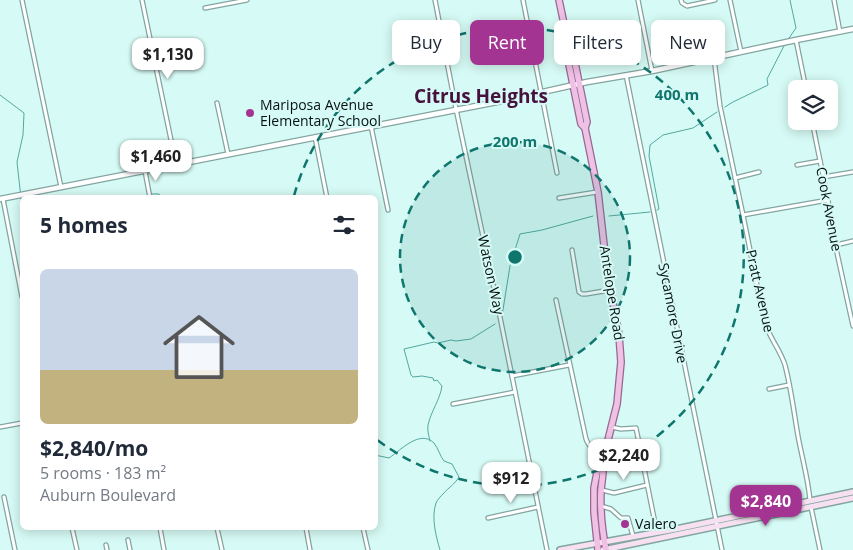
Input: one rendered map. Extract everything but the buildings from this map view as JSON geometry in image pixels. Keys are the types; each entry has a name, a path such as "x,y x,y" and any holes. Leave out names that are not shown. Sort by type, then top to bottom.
{"main road":[{"name":"Antelope Road","path":"559,0 567,38 571,43 576,84 587,122 585,128 598,192 608,271 619,336 621,362 611,427 596,474 593,504 598,547"},
{"name":"Antelope Road","path":"603,455 600,506 605,550"},
{"path":"605,550 810,504 853,492"},
{"path":"810,504 852,498"},
{"path":"560,550 598,547 604,542 633,536 716,524"}],"street":[{"path":"22,0 61,187"},
{"path":"142,0 176,164"},
{"path":"205,8 247,0"},
{"name":"Watson Way","path":"435,0 547,550"},
{"path":"523,0 557,173"},
{"path":"638,0 652,70"},
{"path":"681,0 687,6 715,0"},
{"path":"730,0 741,52"},
{"path":"834,0 840,32"},
{"path":"725,56 853,29"},
{"path":"794,40 804,80"},
{"path":"22,195 678,65"},
{"name":"Pratt Avenue","path":"715,65 720,106 765,324 782,358 789,385 820,550"},
{"name":"Sycamore Drive","path":"626,75 722,550"},
{"path":"216,103 228,154"},
{"path":"371,126 388,210"},
{"name":"Cook Avenue","path":"814,130 832,230 853,326"},
{"path":"315,137 326,195"},
{"path":"797,165 820,161"},
{"path":"145,171 149,195"},
{"path":"735,178 759,172"},
{"path":"823,177 853,172"},
{"path":"559,198 598,192"},
{"path":"20,195 1,199 20,288"},
{"path":"744,215 828,200"},
{"path":"836,245 853,241"},
{"path":"572,250 579,292 586,294 611,290"},
{"path":"556,300 587,443 603,455"},
{"path":"512,376 570,365"},
{"path":"769,389 789,385"},
{"path":"453,404 515,392"},
{"path":"0,428 20,423"},
{"path":"611,427 625,430 636,428 655,523"},
{"path":"601,490 614,493 647,485"},
{"path":"4,497 15,550"},
{"path":"600,506 611,509 621,518 628,518 633,536"},
{"path":"488,518 538,507"},
{"path":"72,530 77,550"},
{"path":"160,530 164,550"},
{"path":"217,530 222,550"},
{"path":"306,530 310,550"},
{"path":"364,530 368,550"},
{"path":"128,540 130,550"},
{"path":"635,543 636,550"},
{"path":"106,545 107,550"}],"waterway":[{"path":"787,41 796,28 790,0"},
{"path":"725,107 768,85 767,79 785,44"},
{"path":"0,95 24,113 23,135 17,162 21,195"},
{"path":"657,210 659,209 649,156 650,145 663,135 693,128 717,112"},
{"path":"147,195 160,195"},
{"path":"609,216 650,212"},
{"path":"502,316 510,266 520,234 593,216"},
{"path":"430,441 428,425 442,386 437,380 434,381 433,378 413,377 404,349 434,342 471,339 495,324"},
{"path":"378,456 389,458 411,442 423,438 429,439 434,443 444,461 452,464 459,477 438,499 434,515 440,550"}],"place":[{"name":"Mariposa Avenue Elementary School","path":"250,113"},
{"name":"Valero","path":"625,524"}],"district":[{"name":"Citrus Heights","path":"481,96"}]}
